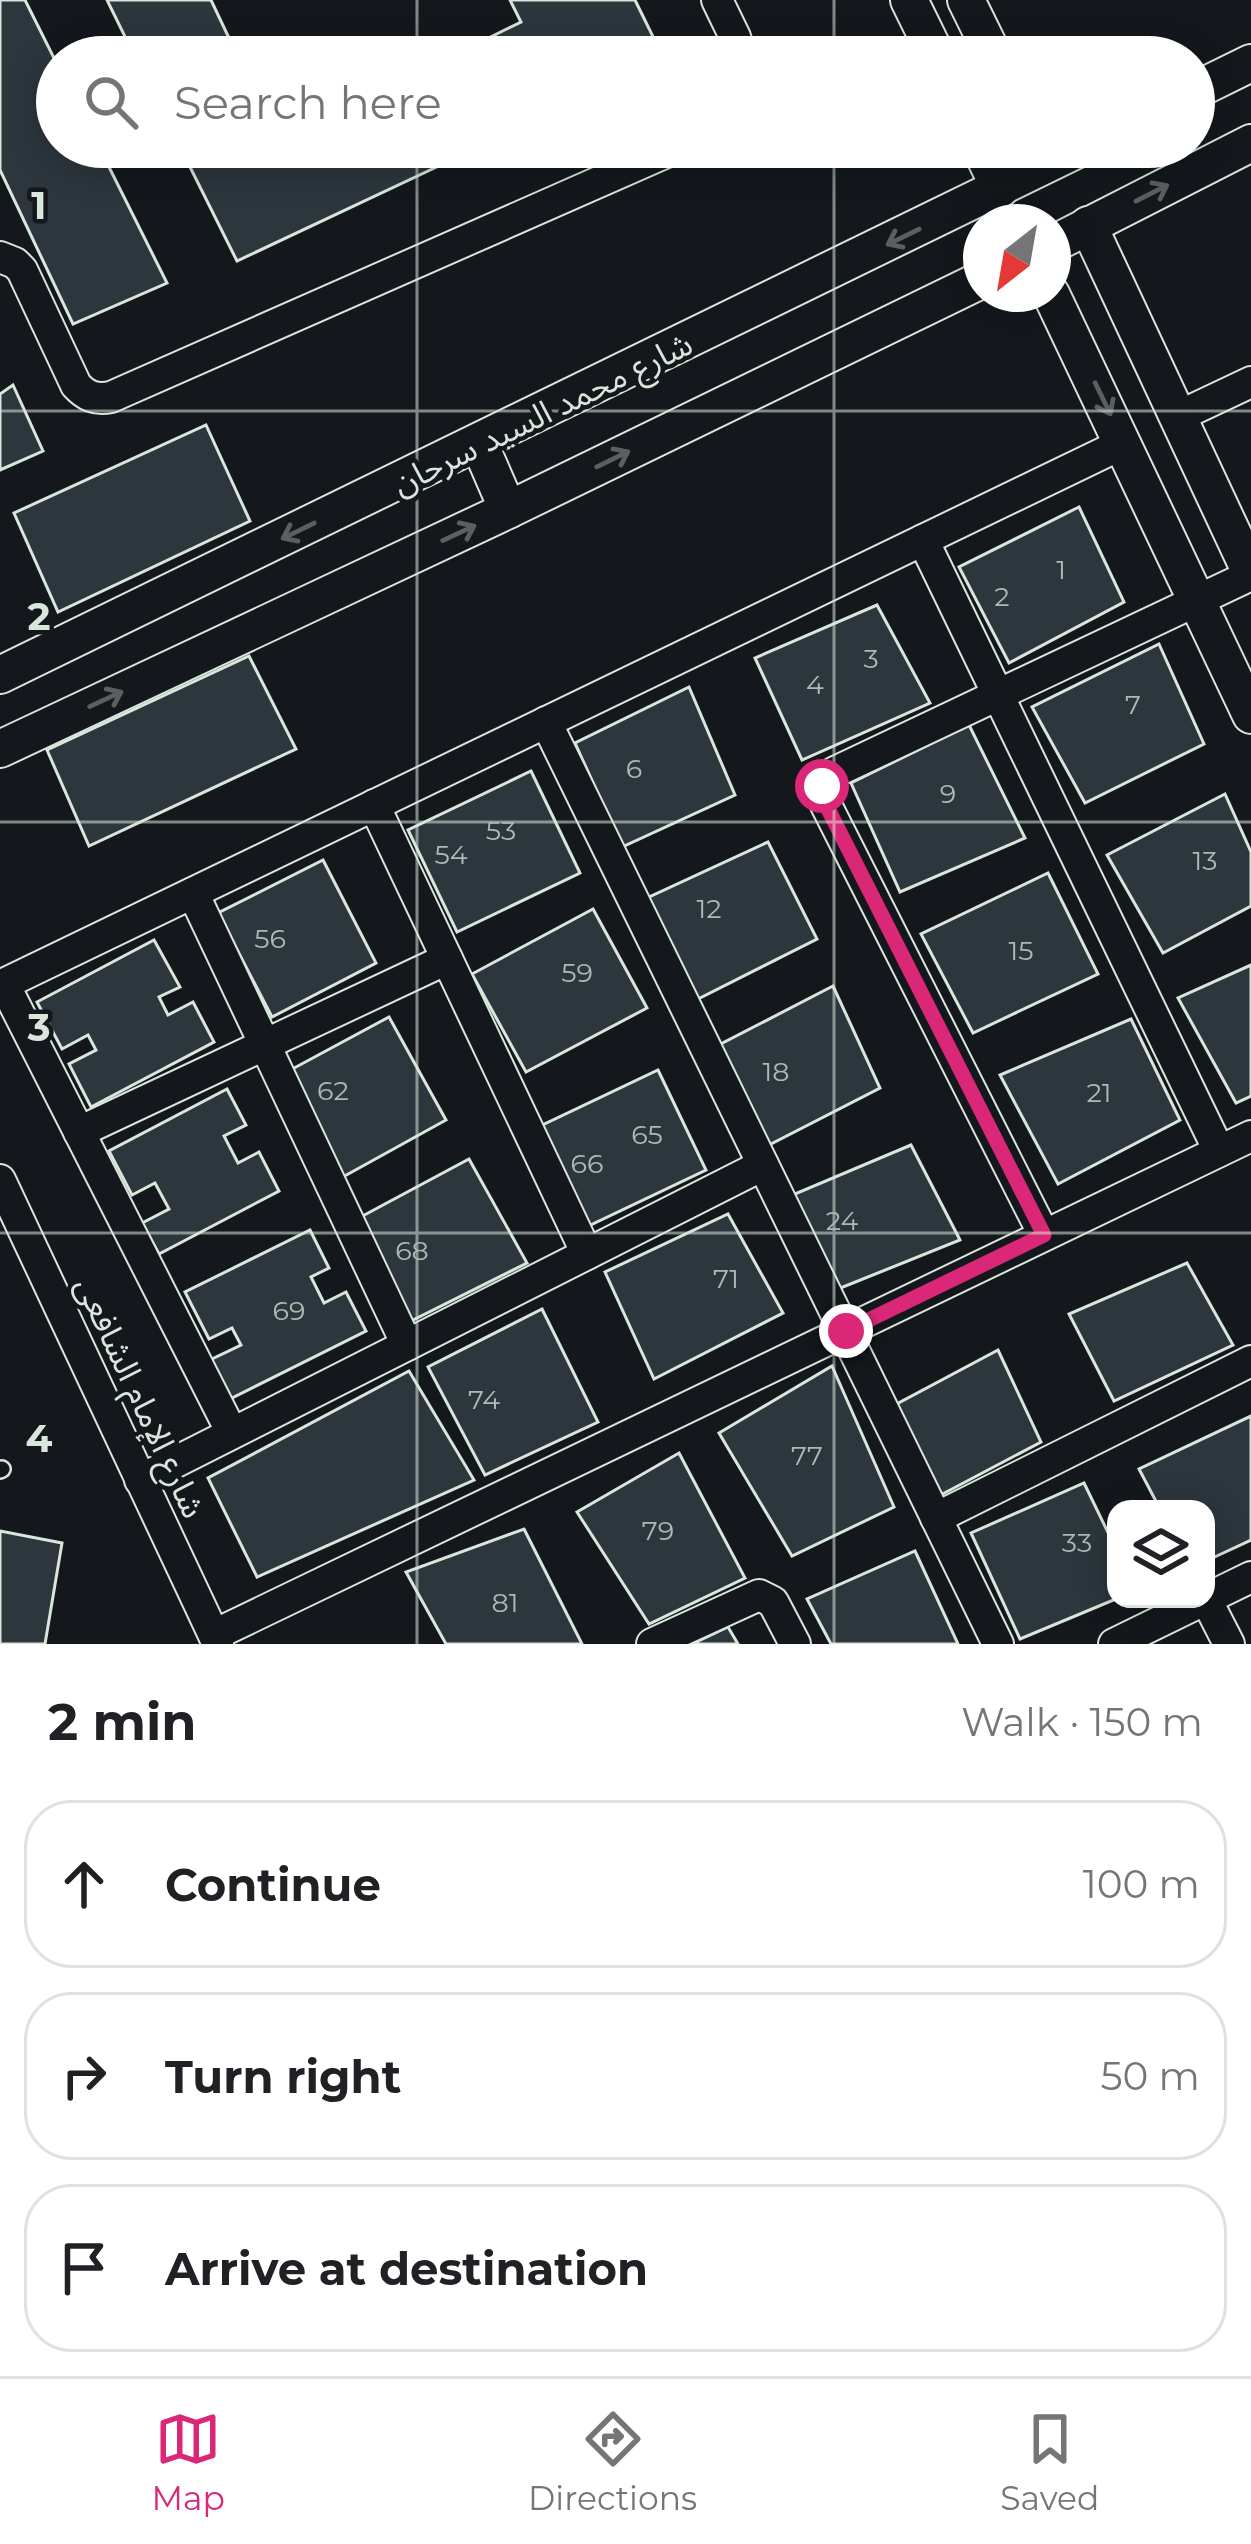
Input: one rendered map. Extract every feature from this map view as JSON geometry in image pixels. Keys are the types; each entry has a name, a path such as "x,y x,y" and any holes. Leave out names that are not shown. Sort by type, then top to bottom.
{"street":[{"path":"717,0 735,36"},
{"path":"909,0 927,36"},
{"path":"966,0 984,36"},
{"path":"1215,81 1251,63"},
{"path":"1215,161 1251,143"},
{"path":"0,257 22,270 76,385 101,399 630,168"},
{"path":"990,168 1000,189"},
{"name":"شارع محمد السيد سرحان","path":"0,675 1000,189 1027,168"},
{"path":"1071,234 1201,168"},
{"path":"1044,1235 822,796 822,786 835,772 1251,574 1088,225"},
{"path":"0,749 963,289"},
{"path":"1061,312 1251,716"},
{"path":"1177,417 1251,382"},
{"path":"479,443 508,510"},
{"path":"232,1433 2,985 1124,443"},
{"path":"923,540 1219,1151"},
{"path":"546,722 998,1644"},
{"path":"374,806 587,1254"},
{"path":"193,893 407,1345"},
{"path":"79,1132 447,959"},
{"path":"209,1641 1251,1136"},
{"path":"140,1480 763,1165"},
{"name":"شارع الإمام الشافعى","path":"0,1180 140,1480 209,1641"},
{"path":"936,1518 1251,1361"},
{"path":"1215,1594 1251,1576"},
{"path":"652,1644 759,1595 773,1602 795,1644"},
{"path":"1114,1644 1206,1599 1229,1644"}],"building":[{"path":"0,0 25,0 43,36 36,36 36,168 110,168 167,283 73,324 0,170"},
{"path":"107,0 211,0 228,36 125,36"},
{"path":"510,0 635,0 653,36 493,36 521,22"},
{"path":"190,168 434,168 237,261"},
{"path":"13,385 43,451 0,470 0,394"},
{"path":"206,425 250,521 58,612 14,513"},
{"path":"1079,507 1124,602 1009,663 959,567"},
{"path":"877,605 930,703 802,760 755,658"},
{"path":"1159,644 1204,744 1085,803 1032,707"},
{"path":"249,656 296,749 89,846 47,750"},
{"path":"689,687 735,795 622,847 575,743"},
{"path":"969,725 1025,838 900,892 851,783"},
{"path":"531,771 580,873 457,932 408,830"},
{"path":"1225,794 1251,852 1251,906 1163,953 1107,855"},
{"path":"768,842 817,939 696,1000 647,898"},
{"path":"323,860 376,963 272,1017 218,913"},
{"path":"1048,873 1098,974 973,1033 921,934"},
{"path":"593,909 647,1008 526,1072 472,974"},
{"path":"154,940 180,987 159,997 168,1015 193,1002 214,1042 91,1107 69,1064 96,1050 88,1035 62,1049 37,1002"},
{"path":"1251,965 1251,1096 1236,1103 1178,998"},
{"path":"833,986 880,1088 767,1146 715,1047"},
{"path":"389,1017 446,1120 341,1178 283,1074"},
{"path":"1131,1019 1180,1120 1058,1184 1000,1075"},
{"path":"658,1070 706,1170 580,1230 532,1130"},
{"path":"227,1089 246,1125 224,1136 238,1163 259,1152 279,1191 159,1254 142,1223 169,1209 155,1183 132,1195 109,1151"},
{"path":"911,1145 960,1240 833,1291 790,1196"},
{"path":"469,1159 527,1263 411,1321 355,1220"},
{"path":"728,1214 783,1313 654,1379 605,1272"},
{"path":"310,1230 329,1268 311,1277 324,1303 346,1292 366,1331 230,1399 210,1360 241,1345 232,1328 209,1339 185,1292"},
{"path":"1187,1263 1233,1345 1114,1401 1069,1314"},
{"path":"542,1309 598,1422 485,1475 428,1367"},
{"path":"998,1350 1041,1442 935,1498 893,1406"},
{"path":"832,1366 894,1507 792,1556 719,1433"},
{"path":"409,1371 474,1480 257,1577 208,1478"},
{"path":"1251,1416 1251,1540 1215,1557 1215,1500 1155,1500 1139,1469"},
{"path":"679,1453 745,1578 649,1624 577,1512"},
{"path":"1084,1483 1107,1530 1107,1603 1020,1639 971,1533"},
{"path":"524,1529 582,1644 446,1644 406,1572"},
{"path":"0,1531 62,1543 45,1644 0,1644"},
{"path":"915,1551 958,1644 831,1644 807,1599"},
{"path":"728,1627 738,1644 692,1644"}],"route":[{"path":"822,786 826,805 1044,1235 846,1331"}]}
